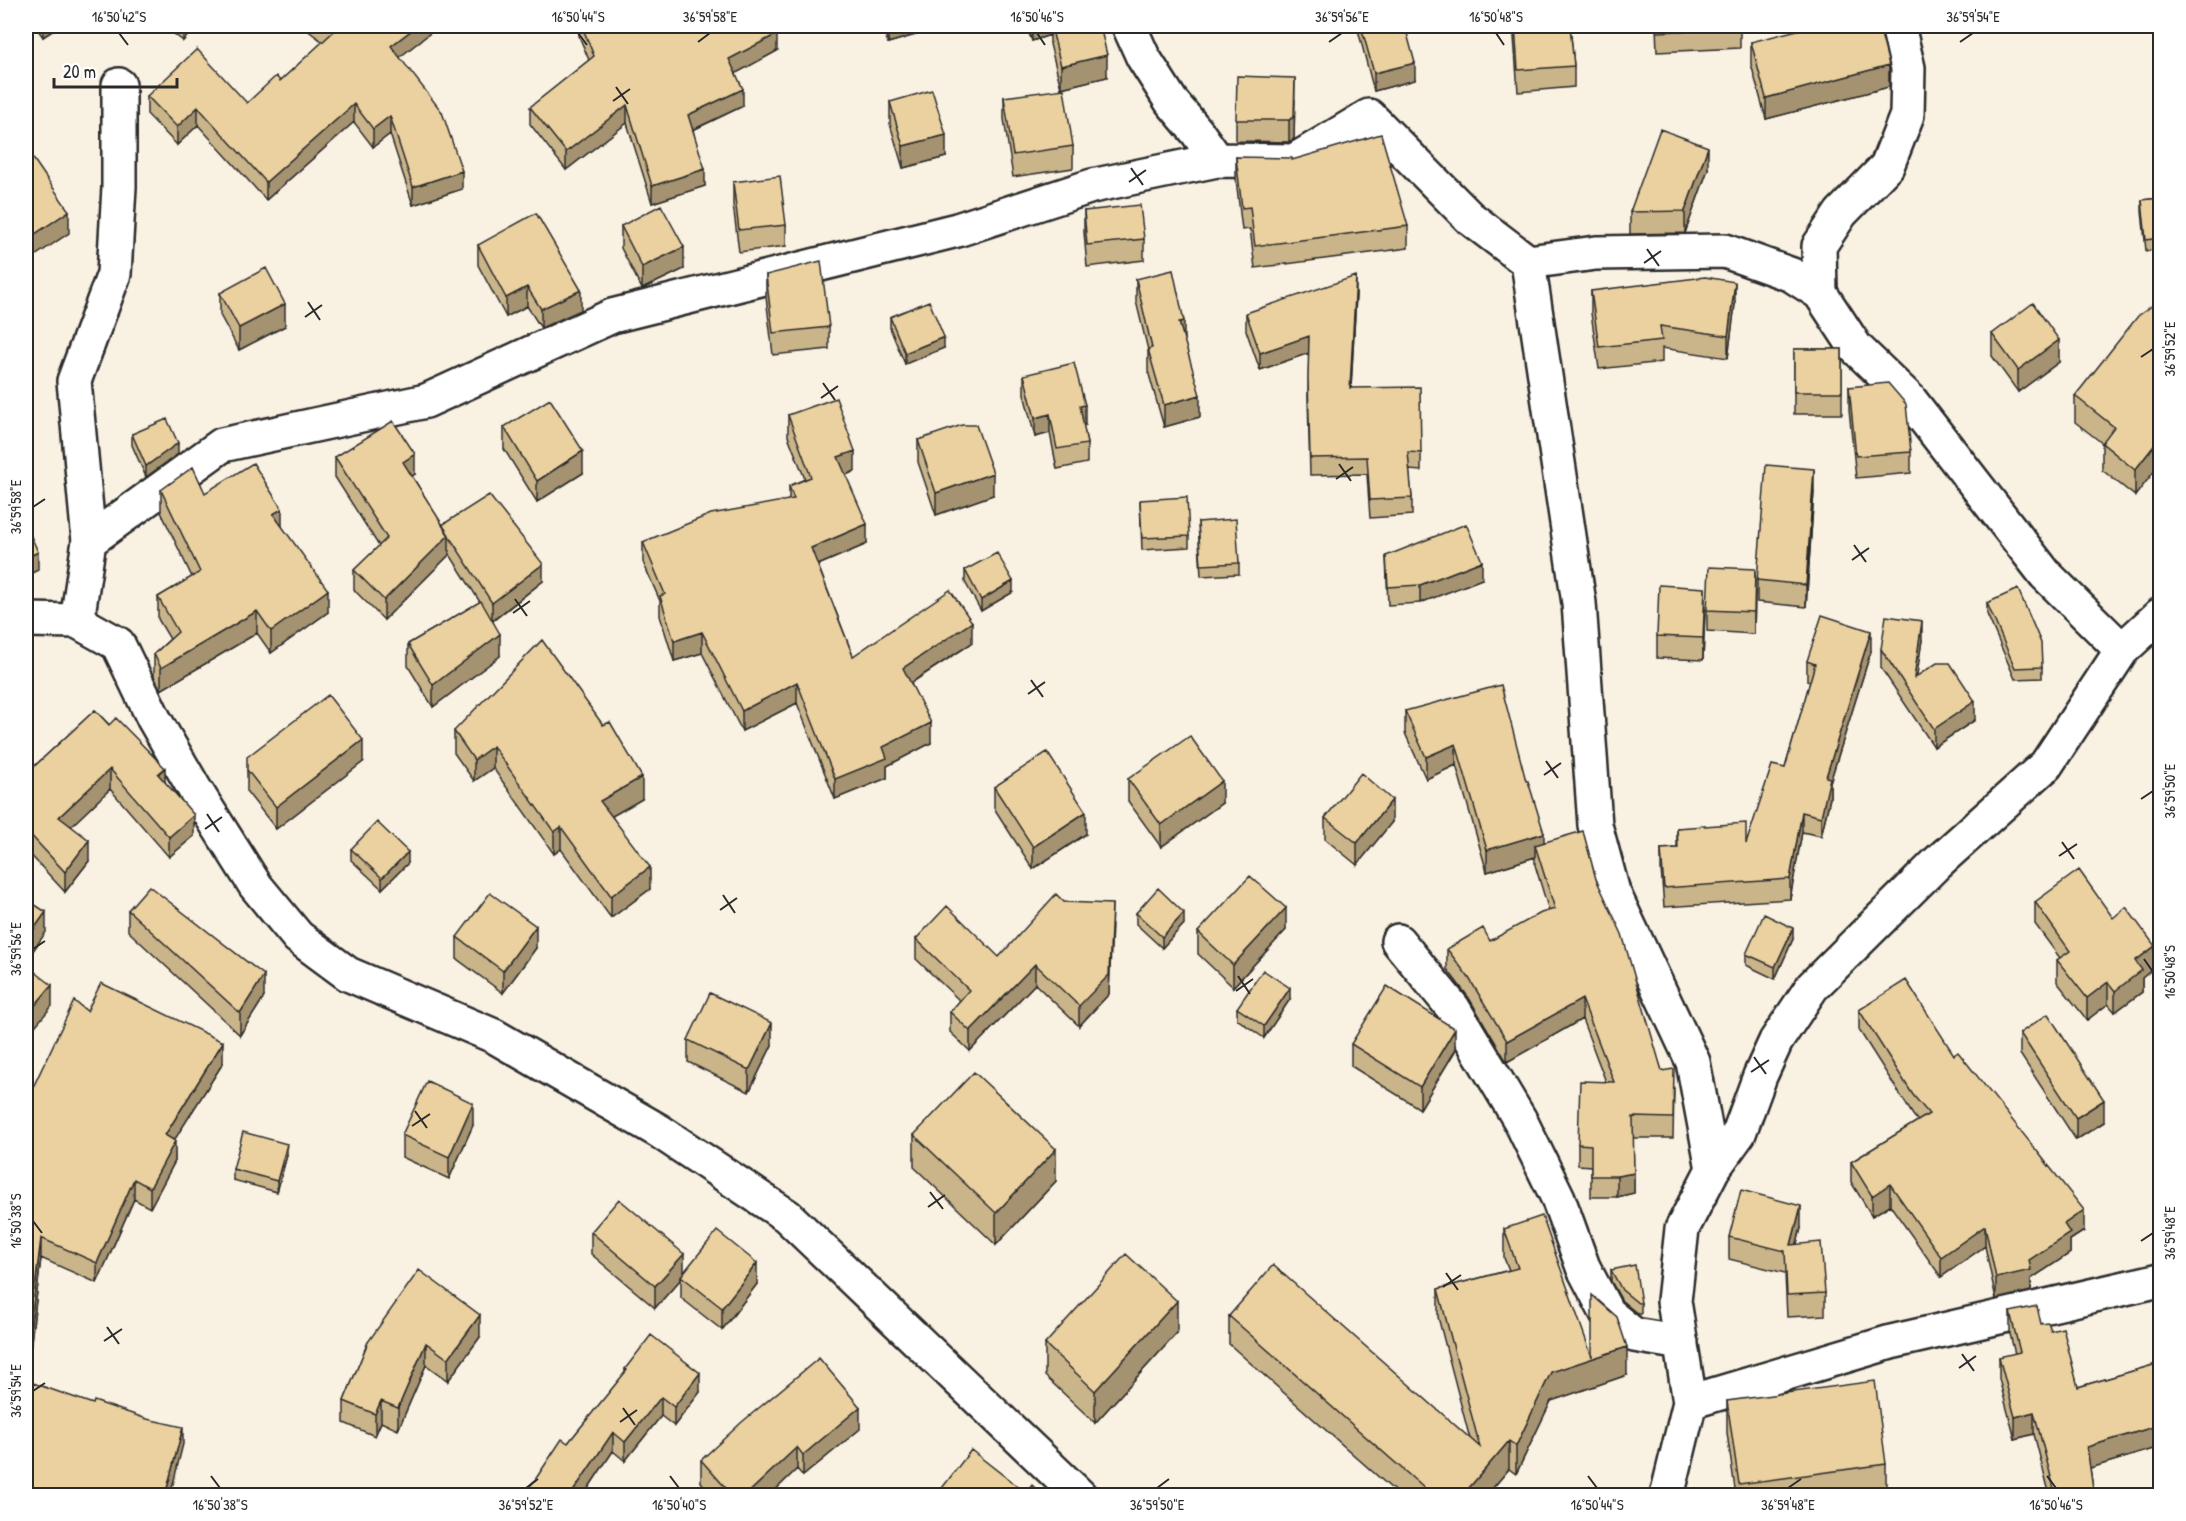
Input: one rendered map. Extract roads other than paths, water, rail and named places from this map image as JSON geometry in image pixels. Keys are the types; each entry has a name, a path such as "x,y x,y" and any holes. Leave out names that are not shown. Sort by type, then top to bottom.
{"street":[{"path":"1130,26 1143,57 1171,101 1217,160"},
{"path":"1820,293 1819,246 1841,213 1887,166 1907,115 1908,68 1898,26"},
{"path":"77,621 89,541 74,381 114,274 119,186 119,85"},
{"path":"89,541 222,444 426,401 612,316 957,230 1092,186 1217,160 1294,161 1369,116 1470,218 1528,262 1596,254 1725,251 1792,275 1820,293 1856,348 1910,400 2045,574 2122,650"},
{"path":"1528,262 1579,603 1595,825 1613,892 1692,1062 1713,1169"},
{"path":"1667,1496 1689,1402 1674,1301 1682,1229 1713,1169 1739,1132 1776,1041 1812,987 1938,862 2046,765 2122,650 2160,615"},
{"path":"26,620 77,621 118,644 154,719 194,788 255,885 298,937 348,974 494,1036 659,1131 787,1216 1080,1496"},
{"path":"1398,941 1453,1008 1520,1120 1558,1198 1582,1267 1606,1313 1634,1335 1681,1343"},
{"path":"1689,1402 1891,1342 2160,1280"}]}
